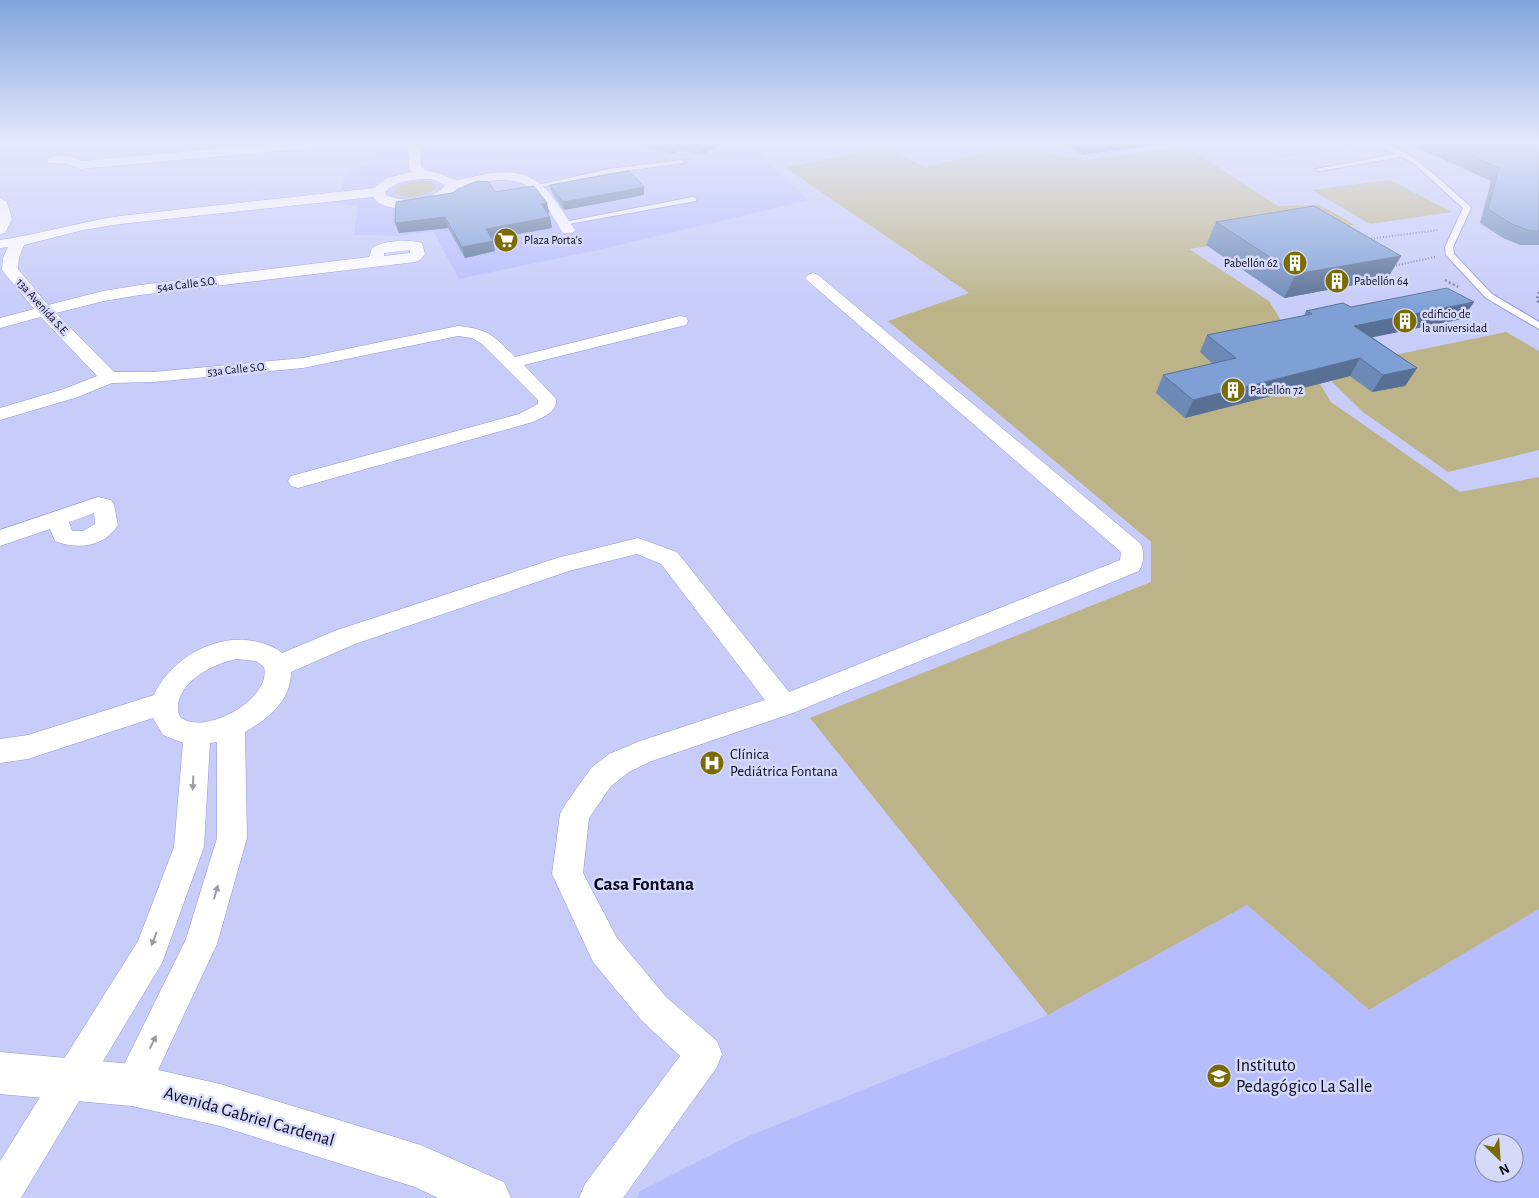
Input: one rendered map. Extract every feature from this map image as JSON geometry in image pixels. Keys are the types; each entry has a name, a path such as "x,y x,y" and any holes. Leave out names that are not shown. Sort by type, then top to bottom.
{"street":[{"path":"0,244 18,242 81,226 120,220 333,197"},
{"path":"380,197 385,201 395,203 414,203 436,197"},
{"path":"544,197 565,226"},
{"path":"0,202 6,218 0,230"},
{"path":"0,240 18,242"},
{"name":"13a Avenida S.E.","path":"18,242 11,258 10,270 44,312 109,378"},
{"name":"54a Calle S.O.","path":"0,322 103,296 376,261"},
{"path":"599,1198 704,1054 654,1009 605,950 567,874 574,814 601,778 620,763 640,753 784,705 1131,565 1132,549 813,278"},
{"path":"512,363 680,321"},
{"name":"53a Calle S.O.","path":"0,414 70,393 109,378 153,377 303,363 458,331 476,332 488,340 512,363"},
{"path":"298,480 526,418 547,407 547,399 512,363"},
{"path":"0,538 57,518"},
{"path":"278,666 364,631 565,564 638,546 668,558 784,705"},
{"path":"236,649 256,650 268,654 278,666 278,681 270,699 258,711 231,728 197,734 174,728 166,718 164,703 174,683 205,658 236,649"},
{"path":"0,752 28,747 164,703"},
{"path":"132,1086 201,944 232,838 231,728"},
{"path":"0,1196 73,1080 150,951 189,847 197,734"},
{"name":"Avenida Gabriel Cardenal","path":"0,1074 132,1086 220,1105 421,1167 488,1198"}],"lane":[{"path":"1454,197 1467,208 1449,247 1450,255 1489,296 1539,326"},
{"path":"565,226 693,199"}],"path":[{"path":"1363,240 1434,230 1456,233"},
{"path":"1390,267 1450,255"},
{"path":"1539,292 1539,304"}],"shaded area":[{"path":"340,197 806,197 809,200 598,250 459,279 433,231 401,236 354,235 358,206 339,203"},
{"path":"828,197 1264,197 1278,206 1320,205 1355,225 1189,249 1269,301 1331,402 1460,492 1539,477 1539,909 1369,1010 1247,905 1048,1015 810,718 1151,582 1151,542 888,321 969,293"},
{"path":"1324,197 1423,197 1452,212 1370,224"},
{"path":"1506,332 1539,351 1539,450 1448,472 1363,412 1332,382 1346,365"},
{"name":"Instituto Pedagógico La Salle","path":"1247,905 1369,1010 1539,909 1539,1198 637,1198 640,1191 749,1136 1048,1015"}],"building":[{"path":"428,197 542,197 547,203 541,204 550,217 486,229 493,241 462,247 445,217 395,223 396,202"},
{"path":"559,197 591,197 563,202"},
{"path":"1491,197 1539,197 1539,231 1530,231 1512,224 1488,209"},
{"path":"1314,206 1401,256 1296,274 1216,222"},
{"path":"1447,288 1474,302 1354,326 1417,368 1383,375 1360,358 1193,400 1163,375 1236,358 1207,335 1312,314 1306,311 1343,303 1351,307"}],"place":[{"name":"Plaza Porta's","path":"506,240"},
{"name":"Pabellón 62","path":"1295,263"},
{"name":"Pabellón 64","path":"1337,281"},
{"name":"edificio de la universidad","path":"1405,321"},
{"name":"Pabellón 72","path":"1233,390"},
{"name":"Clínica Pediátrica Fontana","path":"712,763"},
{"name":"Instituto Pedagógico La Salle","path":"1219,1076"}],"district":[{"name":"Casa Fontana","path":"644,884"}]}
